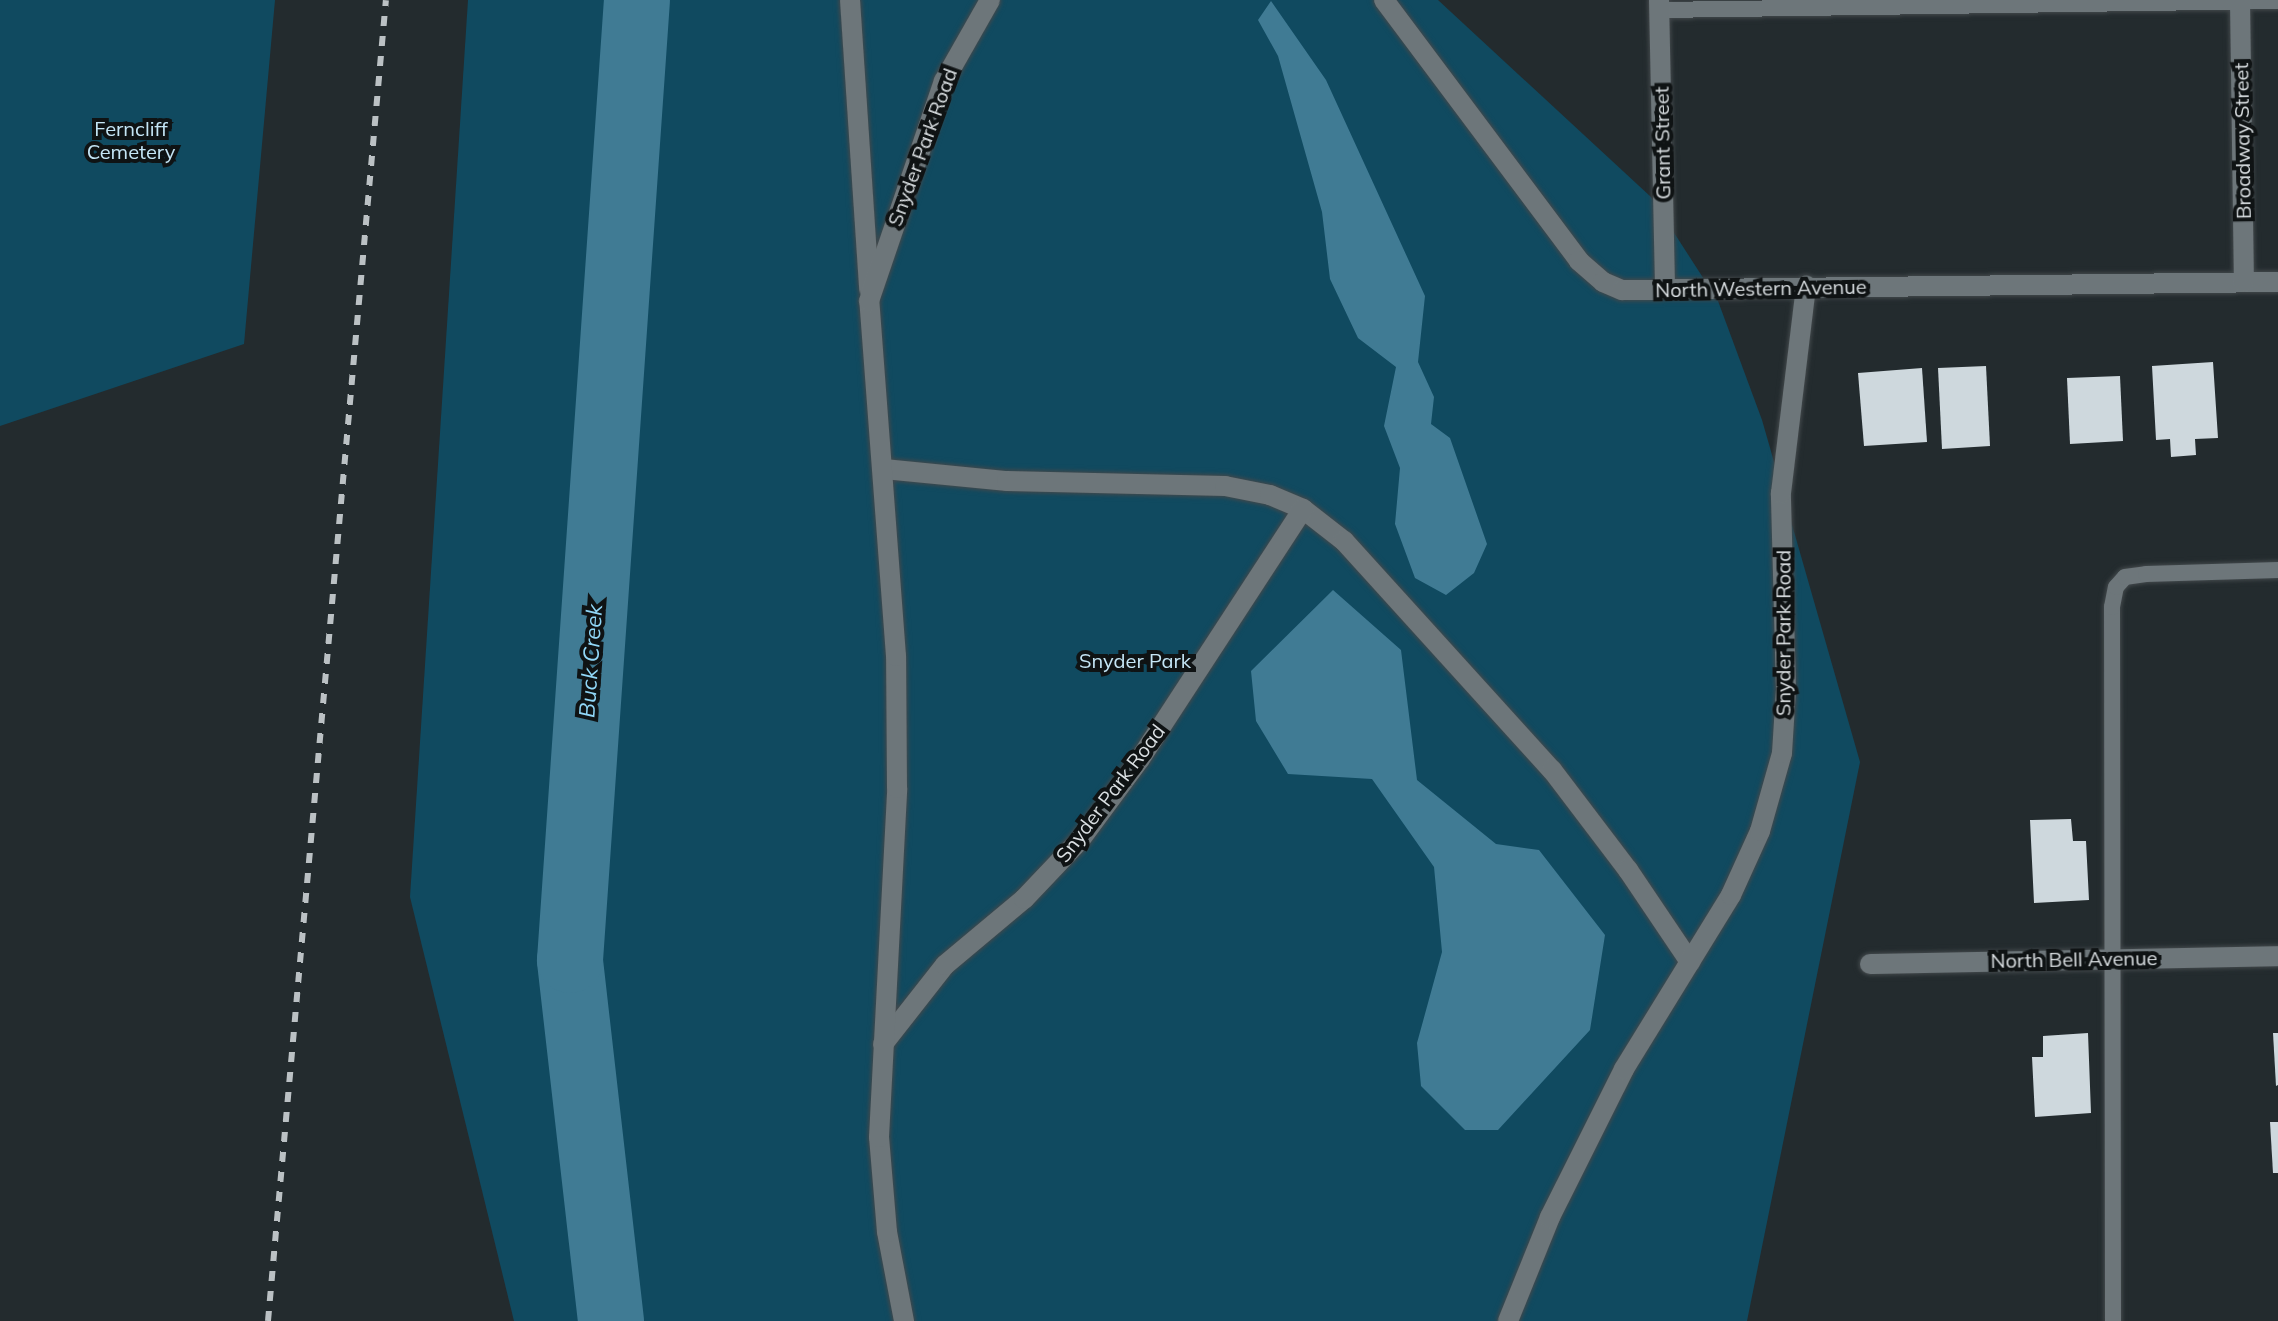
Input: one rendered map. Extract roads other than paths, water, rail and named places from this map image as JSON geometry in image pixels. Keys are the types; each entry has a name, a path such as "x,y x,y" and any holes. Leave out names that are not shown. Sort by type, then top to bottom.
{"street":[{"name":"Snyder Park Road","path":"850,0 896,656 897,788 881,1046 879,1137 887,1232 904,1321"},
{"name":"Snyder Park Road","path":"869,301 944,81 990,0"},
{"name":"North Western Avenue","path":"1384,0 1579,261 1603,282 1622,290 1665,287 2278,282"},
{"name":"Broadway Street","path":"2240,1 2244,282"},
{"name":"Grant Street","path":"1659,5 1665,287"},
{"name":"Snyder Park Road","path":"1508,1321 1550,1217 1624,1069 1731,895 1760,831 1782,753 1786,690 1781,493 1806,286"},
{"path":"884,469 1007,481 1225,486 1270,495 1303,509 1344,541 1552,770 1628,870 1690,962"},
{"name":"Snyder Park Road","path":"881,1046 945,965 1024,899 1080,840 1140,759 1303,509"},
{"name":"North Bell Avenue","path":"1870,964 2278,956"}],"lane":[{"path":"1659,5 2278,1"},
{"path":"2113,1321 2112,607 2116,587 2125,577 2146,574 2278,570"}],"waterway":[{"name":"Buck Creek","path":"611,1321 570,960 637,0"}],"railway":[{"path":"268,1321 386,0"}],"park label":[{"name":"Ferncliff Cemetery","path":"131,140"},
{"name":"Snyder Park","path":"1135,660"}]}
